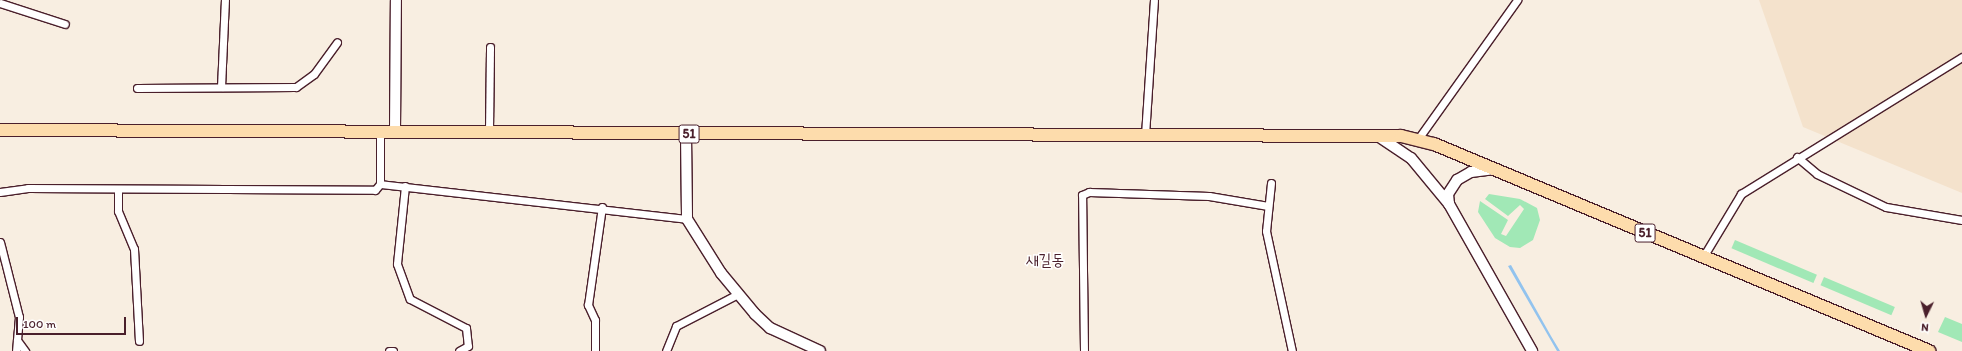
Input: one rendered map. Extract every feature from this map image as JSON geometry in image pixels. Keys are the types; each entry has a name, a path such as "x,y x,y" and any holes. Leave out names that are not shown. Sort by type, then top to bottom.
{"main road":[{"name":"51","path":"0,130 1378,136 1418,139 1495,169 1912,347"},
{"path":"1912,347 1929,351"}],"street":[{"path":"221,88 225,0"},
{"path":"395,131 396,0"},
{"path":"1145,135 1154,0"},
{"path":"1418,139 1517,0"},
{"path":"0,3 65,24"},
{"path":"137,88 221,88 305,84 337,42"},
{"path":"489,131 490,47"},
{"path":"1703,257 1741,194 1797,157 1962,57"},
{"path":"0,192 28,188 118,190 375,190 380,184 380,131"},
{"path":"686,134 687,219 738,294 770,328 820,351"},
{"path":"1378,136 1411,158 1449,204 1532,351"},
{"path":"1797,157 1817,174 1886,207 1962,220"},
{"path":"1449,204 1448,194 1457,180 1471,172 1495,169"},
{"path":"1271,183 1266,231 1270,256 1292,351"},
{"path":"380,184 602,208 687,219"},
{"path":"405,186 397,264 410,299 466,328 468,346 459,351"},
{"path":"118,190 118,211 134,249 139,340"},
{"path":"1084,351 1082,195 1090,192 1209,196 1268,206"},
{"path":"595,351 595,320 588,305 602,208"},
{"path":"0,242 19,317 16,351"},
{"path":"666,351 676,326 738,294"},
{"path":"17,340 25,351"}],"shaded area":[{"path":"1759,0 1962,0 1962,193 1803,127"}],"green space":[{"path":"1489,194 1520,199 1537,208 1540,220 1533,240 1520,248 1510,247 1495,238 1478,212 1480,201 1508,220 1501,234 1506,236 1524,209 1520,205 1508,216 1485,199"},
{"path":"1735,240 1817,275 1813,283 1731,248"},
{"path":"1824,277 1895,307 1891,315 1820,285"},
{"path":"1945,317 1962,324 1962,342 1938,332"}],"water":[{"path":"1511,265 1560,351 1557,351 1508,266"}],"district":[{"name":"새길동","path":"1045,260"}]}
